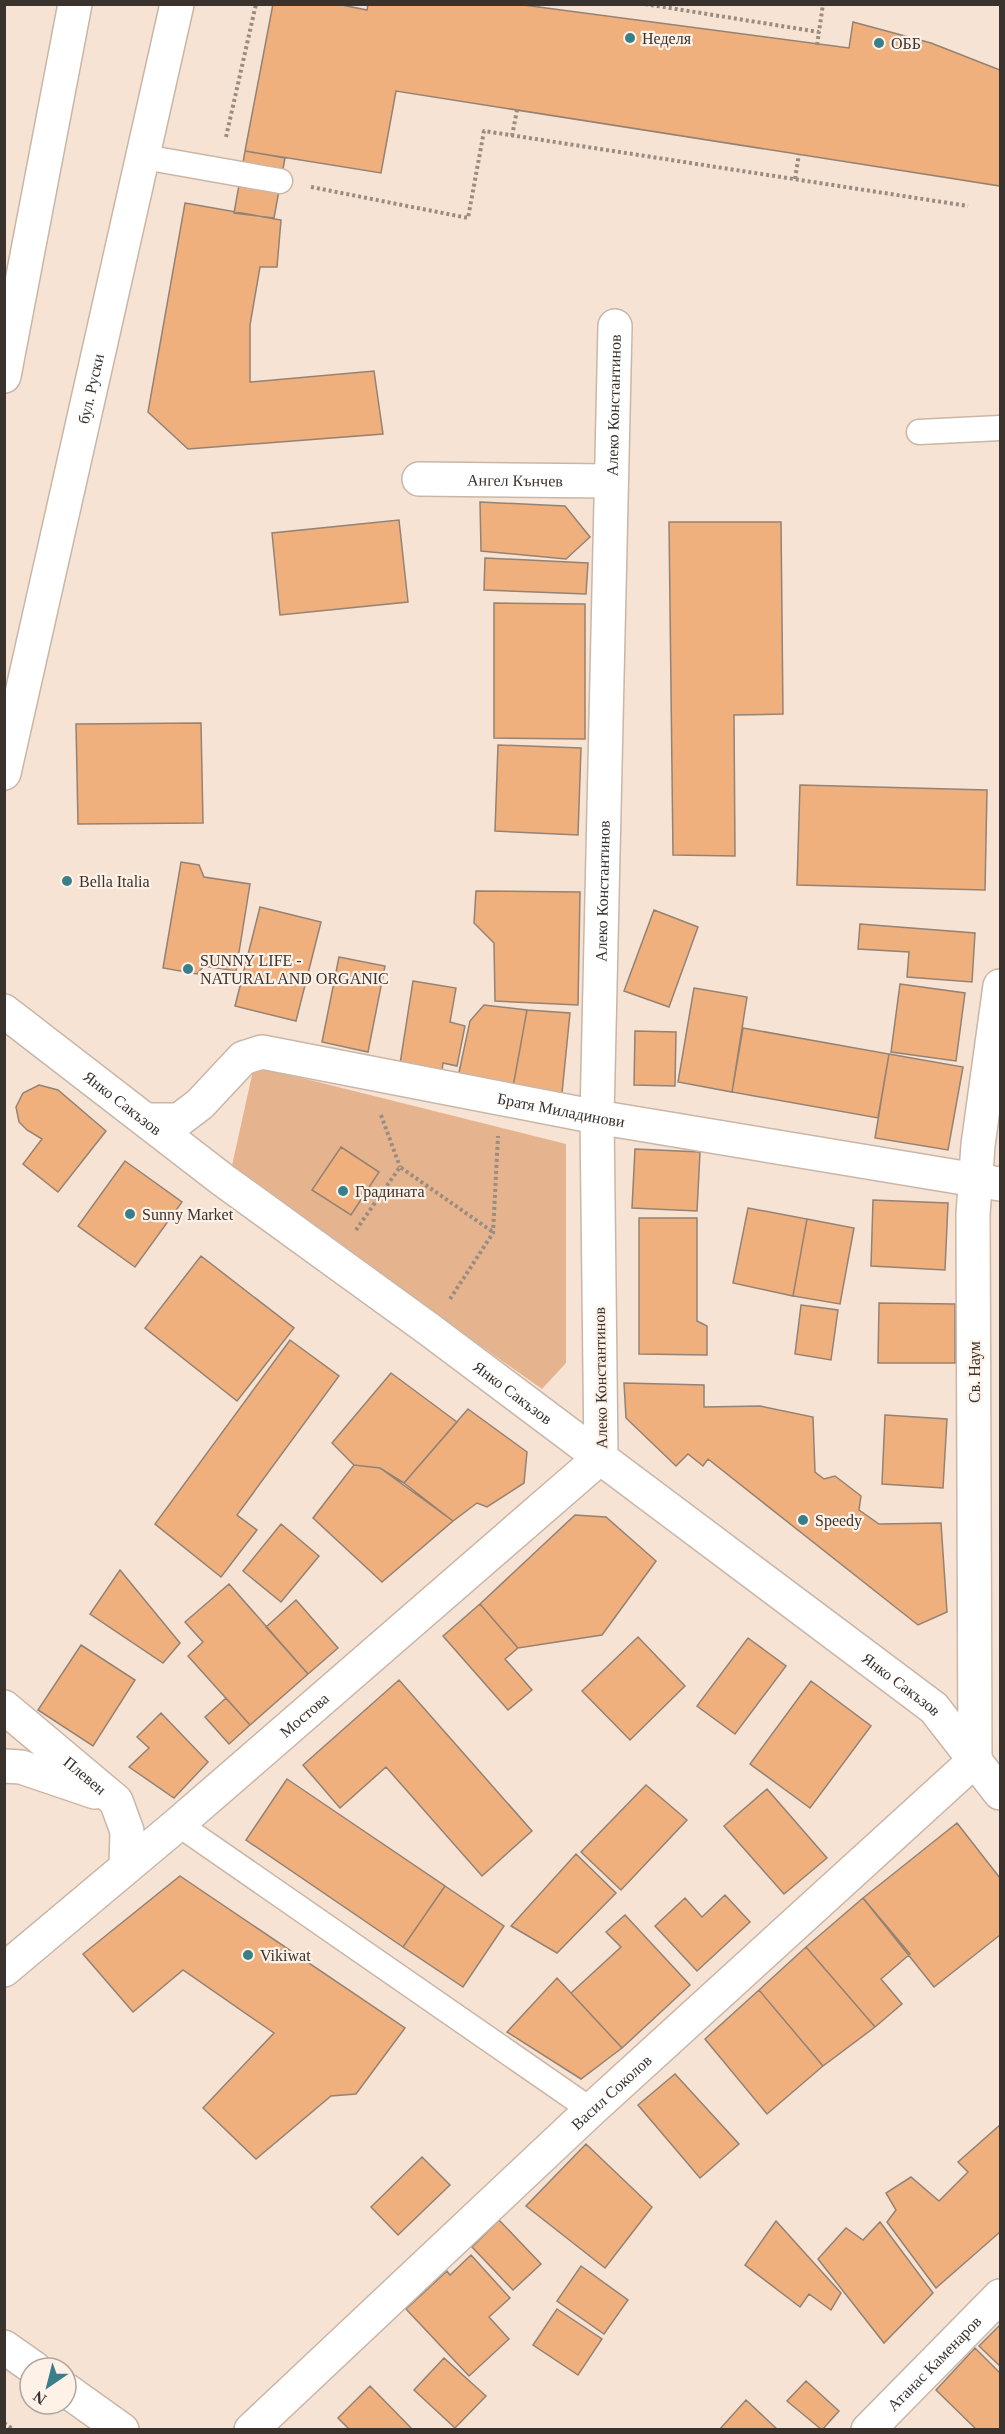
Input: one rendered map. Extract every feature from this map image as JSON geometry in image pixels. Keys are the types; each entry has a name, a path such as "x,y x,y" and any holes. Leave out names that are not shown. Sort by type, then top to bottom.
{"street":[{"name":"бул. Руски","path":"4,773 177,4"},
{"path":"4,376 70,5"},
{"name":"Алеко Константинов","path":"601,1457 597,1117 615,326"},
{"name":"Ангел Кънчев","path":"419,479 611,481"},
{"name":"Св. Наум","path":"975,1760 987,1183 1000,986"},
{"name":"Янко Сакъзов","path":"4,1011 334,1261 601,1457 934,1708 1000,1793"},
{"name":"Братя Миладинови","path":"147,1120 179,1120 200,1104 243,1058 262,1052 597,1117 987,1183"},
{"name":"Мостова","path":"4,1970 126,1865 178,1824 601,1457"},
{"name":"Плевен","path":"4,1707 116,1801 127,1831 126,1865"},
{"name":"Васил Соколов","path":"251,2430 591,2110 975,1760"},
{"path":"4,1766 21,1767 116,1801"},
{"name":"Атанас Каменаров","path":"868,2430 1000,2296"},
{"path":"4,2347 18,2357"},
{"path":"78,2399 122,2430"}],"lane":[{"path":"144,157 291,183"},
{"path":"919,432 1000,428"},
{"path":"178,1824 591,2110"}],"path":[{"path":"219,170 256,4"},
{"path":"645,4 819,32"},
{"path":"817,45 823,4"},
{"path":"512,136 517,110"},
{"path":"291,183 468,218 484,131 968,206"},
{"path":"795,179 799,154"},
{"path":"366,1072 400,1167 493,1233"},
{"path":"430,1330 493,1233 501,1098"},
{"path":"334,1261 400,1167"},
{"path":"4,2423 14,2430"}],"shaded area":[{"path":"254,1066 566,1144 566,1363 542,1389 231,1170"}],"building":[{"path":"273,4 337,4 367,10 368,4 516,4 849,48 853,22 931,43 1000,70 1000,186 396,91 381,173 245,151"},
{"path":"245,151 285,158 274,218 234,213"},
{"path":"185,203 281,220 277,267 260,267 250,325 250,382 374,371 383,434 188,449 148,412"},
{"path":"480,502 565,506 590,537 566,559 481,551"},
{"path":"399,520 408,602 280,615 272,533"},
{"path":"669,522 781,522 783,714 734,715 735,856 673,855"},
{"path":"485,558 588,563 586,594 484,590"},
{"path":"494,603 585,604 585,739 494,738"},
{"path":"201,723 203,823 78,824 76,724"},
{"path":"498,745 581,748 578,835 495,831"},
{"path":"800,785 987,790 985,890 797,885"},
{"path":"181,862 199,865 204,877 250,884 236,971 204,966 197,974 163,968"},
{"path":"476,891 580,892 578,1005 495,1001 494,943 474,923"},
{"path":"260,907 321,922 296,1021 235,1006"},
{"path":"654,910 698,927 669,1007 624,991"},
{"path":"860,924 975,933 972,982 907,977 909,952 858,949"},
{"path":"339,957 385,966 368,1052 322,1042"},
{"path":"413,981 456,988 450,1022 465,1026 457,1066 443,1063 442,1071 400,1064"},
{"path":"900,984 965,993 956,1061 891,1052"},
{"path":"694,988 747,997 732,1092 678,1082"},
{"path":"484,1005 527,1010 513,1087 458,1077 470,1021"},
{"path":"527,1010 570,1013 562,1093 513,1087"},
{"path":"743,1028 889,1054 878,1118 732,1092"},
{"path":"635,1031 676,1032 675,1086 634,1085"},
{"path":"889,1054 963,1067 948,1150 875,1138"},
{"path":"39,1085 58,1090 106,1131 58,1192 23,1164 42,1139 19,1122 16,1107 23,1093"},
{"path":"341,1147 379,1172 351,1215 312,1190"},
{"path":"635,1149 700,1152 697,1211 632,1208"},
{"name":"Sunny Market","path":"125,1161 182,1202 135,1267 78,1226"},
{"path":"873,1200 948,1203 945,1270 871,1266"},
{"path":"748,1208 807,1219 793,1296 733,1283"},
{"path":"639,1218 697,1218 697,1321 707,1326 707,1355 639,1354"},
{"path":"807,1219 854,1228 840,1304 793,1296"},
{"path":"201,1256 294,1328 237,1401 145,1328"},
{"path":"879,1303 955,1304 955,1363 878,1363"},
{"path":"801,1305 838,1310 831,1360 795,1354"},
{"path":"290,1340 339,1376 237,1515 257,1530 221,1577 155,1524"},
{"path":"391,1373 457,1422 404,1483 380,1468 354,1465 332,1443"},
{"path":"624,1383 704,1385 704,1407 760,1406 813,1417 815,1472 824,1479 835,1476 861,1496 859,1510 879,1524 941,1523 947,1612 918,1625 708,1459 703,1466 688,1454 676,1466 626,1418"},
{"path":"468,1409 527,1452 524,1483 487,1507 477,1503 453,1521 404,1483"},
{"path":"885,1415 947,1419 943,1488 882,1484"},
{"path":"354,1465 380,1468 453,1521 382,1582 313,1518"},
{"path":"575,1515 606,1517 656,1561 602,1635 518,1648 480,1604"},
{"path":"281,1524 319,1556 281,1602 243,1571"},
{"path":"120,1570 180,1643 163,1663 90,1614"},
{"path":"229,1584 308,1674 250,1725 188,1656 203,1642 185,1622"},
{"path":"296,1600 338,1648 308,1674 266,1627"},
{"path":"480,1604 518,1648 505,1659 532,1690 508,1710 443,1636"},
{"path":"638,1637 685,1686 630,1740 582,1691"},
{"path":"748,1638 786,1666 735,1734 697,1706"},
{"path":"81,1645 135,1680 93,1746 38,1710"},
{"path":"399,1680 532,1831 482,1876 386,1767 340,1808 303,1765"},
{"path":"811,1681 871,1726 810,1808 750,1764"},
{"path":"226,1698 250,1725 229,1744 205,1717"},
{"path":"161,1713 208,1762 174,1798 129,1767 149,1748 137,1737"},
{"path":"287,1779 445,1886 403,1947 246,1840"},
{"path":"646,1785 687,1820 621,1890 581,1852"},
{"path":"767,1789 827,1858 784,1894 724,1826"},
{"path":"957,1823 1000,1878 1000,1935 934,1987 863,1898"},
{"path":"576,1854 616,1893 557,1953 511,1926"},
{"path":"180,1876 405,2028 356,2094 331,2096 256,2159 203,2108 274,2033 183,1970 133,2012 83,1954"},
{"path":"445,1886 504,1926 463,1987 403,1947"},
{"path":"725,1895 750,1922 697,1971 655,1926 685,1898 702,1917"},
{"path":"863,1898 910,1954 881,1979 902,2004 875,2027 806,1947"},
{"path":"625,1915 690,1985 622,2048 571,1993 621,1947 606,1932"},
{"path":"806,1947 875,2027 823,2066 759,1990"},
{"path":"557,1978 622,2048 581,2079 507,2032"},
{"path":"759,1990 823,2066 767,2114 705,2039"},
{"path":"675,2074 739,2144 700,2178 638,2105"},
{"path":"1000,2125 1000,2232 936,2288 887,2222 896,2210 886,2193 911,2177 939,2201 968,2172 958,2162"},
{"path":"586,2144 652,2207 605,2268 526,2206"},
{"path":"422,2157 450,2185 398,2235 371,2207"},
{"path":"499,2220 541,2264 513,2290 472,2247"},
{"path":"776,2221 841,2293 831,2310 809,2294 800,2307 745,2265"},
{"path":"880,2222 933,2293 884,2343 818,2259 846,2228 863,2240"},
{"path":"471,2255 510,2298 489,2317 509,2339 469,2376 406,2309 447,2271 450,2275"},
{"path":"581,2266 628,2300 604,2334 557,2301"},
{"path":"557,2309 602,2339 578,2375 533,2345"},
{"path":"1000,2325 1000,2366 979,2346"},
{"path":"975,2348 1000,2373 1000,2430 977,2430 936,2390"},
{"path":"444,2358 486,2396 455,2428 414,2390"},
{"path":"806,2381 839,2411 822,2430 787,2401"},
{"path":"370,2386 413,2430 350,2430 338,2418"},
{"path":"746,2400 778,2430 719,2430"}],"place":[{"name":"Неделя","path":"630,38"},
{"name":"ОББ","path":"879,43"},
{"name":"Bella Italia","path":"67,881"},
{"name":"SUNNY LIFE - NATURAL AND ORGANIC","path":"188,969"},
{"name":"Градината","path":"343,1191"},
{"name":"Sunny Market","path":"130,1214"},
{"name":"Speedy","path":"803,1520"},
{"name":"Vikiwat","path":"248,1955"}]}
